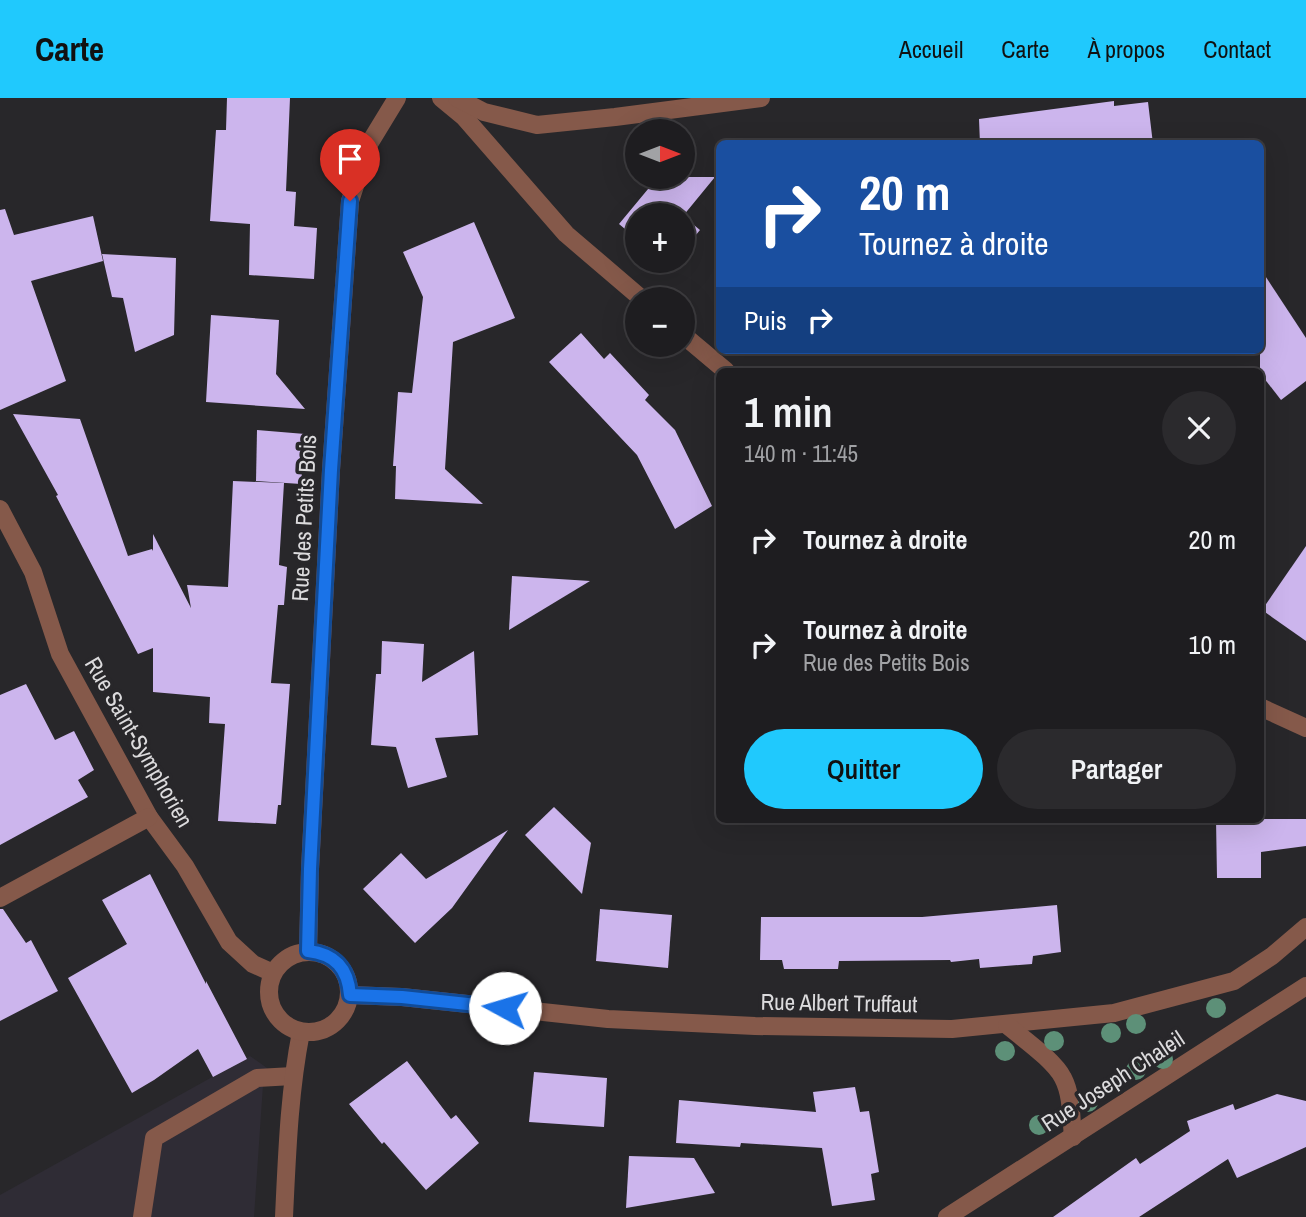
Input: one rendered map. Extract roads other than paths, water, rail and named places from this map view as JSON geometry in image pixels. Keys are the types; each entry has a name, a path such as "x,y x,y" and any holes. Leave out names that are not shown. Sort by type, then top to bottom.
{"street":[{"name":"Rue des Petits Bois","path":"308,951 331,470 350,201 369,144 397,98"},
{"path":"441,98 464,117 566,234 628,287"},
{"path":"457,98 484,112 537,125 761,98"},
{"path":"695,345 722,368"},
{"name":"Rue Saint-Symphorien","path":"0,509 33,572 60,654 149,817 185,866 229,942 253,964 273,973"},
{"path":"1264,709 1306,728"},
{"path":"0,898 149,817"},
{"name":"Rue Albert Truffaut","path":"350,995 402,997 608,1019 755,1026 952,1029 1114,1013 1234,981 1272,956 1306,927"},
{"path":"308,951 330,957 339,964 349,983 350,995 339,1020 328,1029 301,1032 289,1028 279,1020 272,1009 269,985 279,964 298,953 308,951"},
{"name":"Rue Joseph Chaleil","path":"947,1217 1304,989"},
{"path":"1007,1025 1056,1067 1064,1079 1073,1137"},
{"path":"284,1217 293,1076 301,1032"},
{"path":"142,1217 154,1138 257,1078 293,1076"}]}
